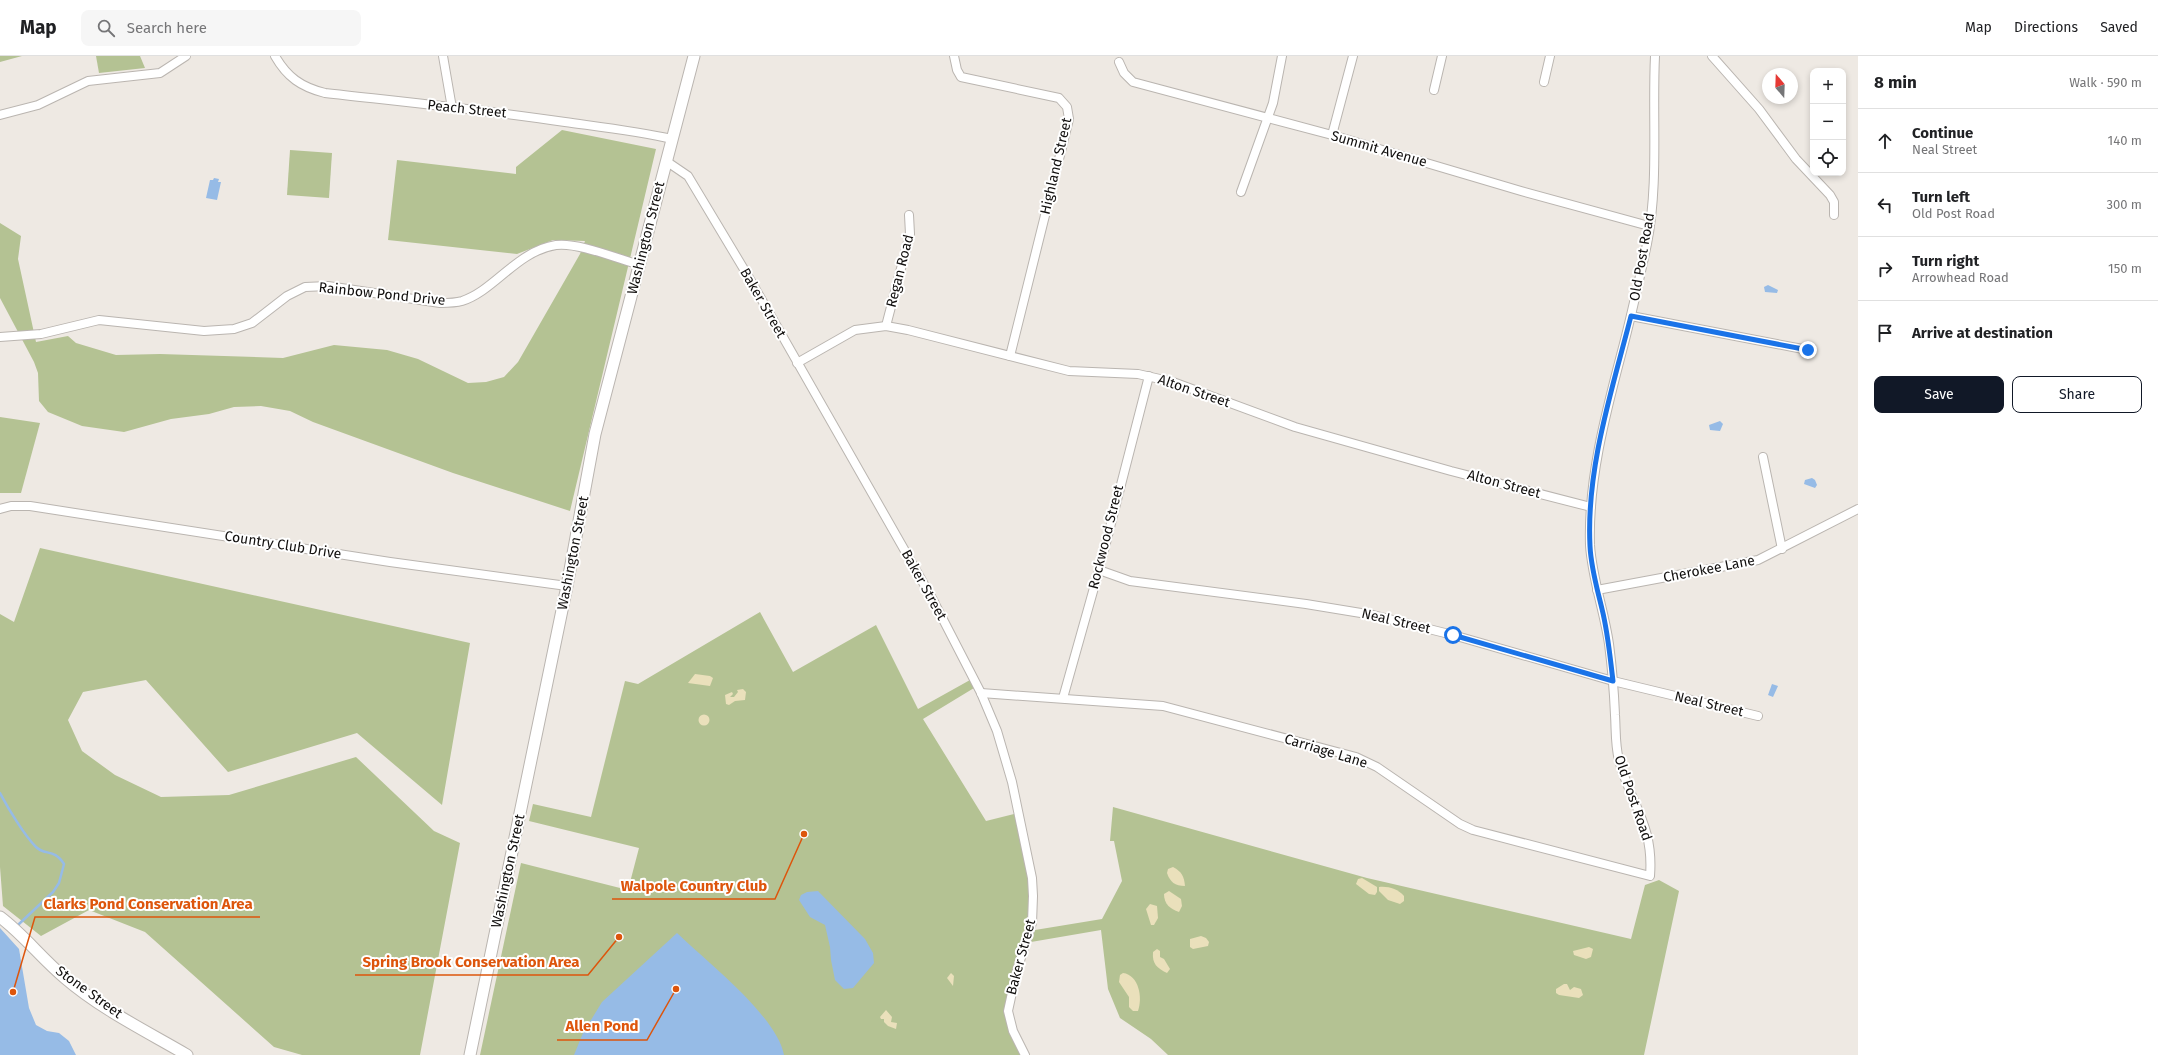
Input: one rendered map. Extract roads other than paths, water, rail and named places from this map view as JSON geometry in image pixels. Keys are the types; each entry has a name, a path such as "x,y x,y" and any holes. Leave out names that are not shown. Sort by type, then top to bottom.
{"main road":[{"name":"Washington Street","path":"470,1055 567,586 595,434 694,56"},
{"name":"Stone Street","path":"0,918 35,948 64,978 92,998 187,1055"}],"street":[{"path":"0,115 38,105 88,81 160,73 186,56"},
{"name":"Peach Street","path":"275,56 286,74 296,82 310,89 640,131 672,139"},
{"path":"443,56 452,108"},
{"name":"Highland Street","path":"954,56 957,70 961,77 1059,98 1069,112 1069,119 1010,356"},
{"path":"1241,192 1267,118 1282,56"},
{"path":"1332,135 1353,56"},
{"path":"1434,90 1442,56"},
{"path":"1544,82 1550,56"},
{"name":"Old Post Road","path":"1650,876 1652,858 1648,835 1618,759 1609,643 1597,590 1590,546 1591,507 1604,427 1631,316 1649,226 1653,185 1655,56"},
{"path":"1712,56 1759,109 1796,159 1830,195 1834,202 1834,215"},
{"name":"Summit Avenue","path":"1119,62 1124,73 1133,82 1332,135 1522,191 1649,226"},
{"name":"Baker Street","path":"666,161 688,176 752,281 797,363 933,600 981,693 998,731 1008,763 1032,878 1032,923 1017,970 1008,1011 1013,1031 1025,1055"},
{"name":"Regan Road","path":"886,326 910,234 909,215"},
{"name":"Rainbow Pond Drive","path":"0,337 41,334 99,320 204,331 234,329 252,323 287,296 305,287 328,286 440,303 452,302 462,300 478,292 532,254 557,245 579,247 640,265"},
{"path":"1631,316 1808,350"},
{"name":"Alton Street","path":"797,363 855,330 886,326 1068,371 1149,376 1173,382 1295,427 1451,471 1591,507"},
{"name":"Rockwood Street","path":"1063,698 1099,570 1118,487 1149,376"},
{"path":"1763,457 1782,548"},
{"name":"Country Club Drive","path":"0,509 11,506 30,506 390,562 567,586"},
{"name":"Cherokee Lane","path":"1597,590 1758,560 1858,509"},
{"name":"Neal Street","path":"1099,570 1130,581 1306,604 1373,615 1453,635 1613,681 1758,716"},
{"name":"Carriage Lane","path":"981,693 1163,706 1356,757 1377,767 1460,824 1473,830 1650,876"}],"water":[{"path":"214,178 219,179 218,182 221,182 217,200 206,198 210,180 213,180"},
{"path":"1768,285 1778,290 1777,293 1765,292 1764,287"},
{"path":"1720,421 1723,424 1720,431 1710,430 1709,425"},
{"path":"1812,478 1815,480 1817,485 1815,488 1804,484 1805,480"},
{"path":"1772,684 1778,686 1773,697 1768,695"},
{"path":"818,891 865,939 873,953 874,963 853,988 844,989 835,980 825,925 810,917 799,900 801,895 807,892"},
{"path":"0,928 19,949 29,1008 36,1025 47,1031 59,1033 69,1041 76,1055 0,1055"},
{"path":"677,933 739,990 755,1007 779,1040 784,1055 574,1055 583,1033 602,1002"}],"waterway":[{"path":"0,793 16,821 31,842 39,850 57,856 64,864 59,883 53,892 19,924"}],"place":[{"name":"Walpole Country Club","path":"804,834"},
{"name":"Spring Brook Conservation Area","path":"619,937"},
{"name":"Allen Pond","path":"676,989"},
{"name":"Clarks Pond Conservation Area","path":"13,992"}]}
